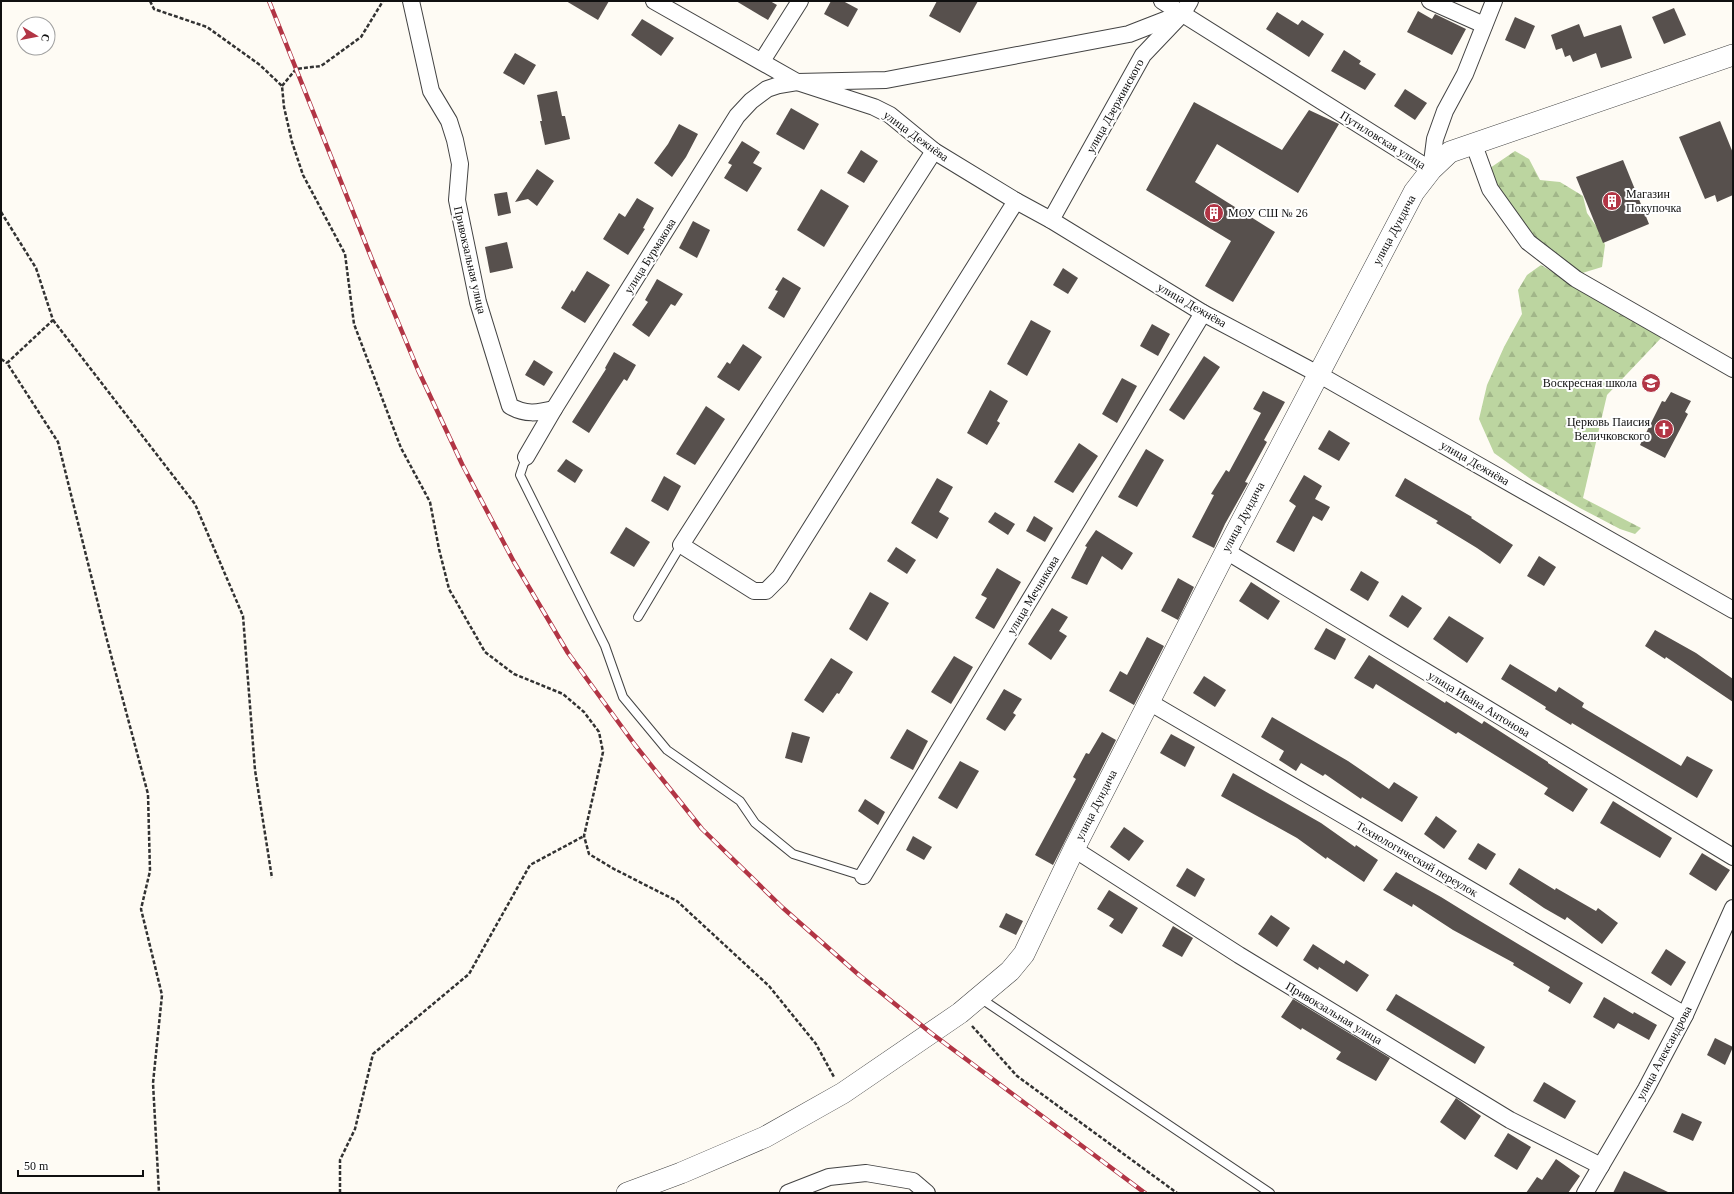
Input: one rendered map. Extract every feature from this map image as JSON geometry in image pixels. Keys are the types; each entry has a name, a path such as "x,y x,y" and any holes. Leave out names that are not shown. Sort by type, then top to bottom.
{"street":[{"name":"Привокзальная улица","path":"411,1 431,91 449,121 455,140 460,164 457,200 478,302 510,406 518,411 536,413 554,409"},
{"name":"улица Дежнёва","path":"654,1 762,61 796,82 874,107 890,115 934,151 1016,201 1051,220 1203,313 1318,374 1733,610"},
{"path":"762,61 800,1"},
{"name":"Путиловская улица","path":"1162,1 1186,7 1431,170 1450,152 1733,55"},
{"path":"1430,1 1484,26"},
{"path":"1431,170 1435,139 1445,111 1465,74 1494,1"},
{"name":"улица Бурмакова","path":"526,457 554,409 737,116 751,101 767,89 796,82 886,80 1129,34 1186,7"},
{"name":"улица Дзержинского","path":"1051,220 1144,55 1186,7"},
{"path":"1474,145 1490,188 1528,242 1576,279 1733,369"},
{"path":"934,151 681,545 754,591 766,591 780,577 1016,201"},
{"name":"улица Дундича","path":"627,1193 681,1173 765,1137 843,1093 960,1013 1010,971 1024,954 1074,849 1226,551 1414,192 1431,170"},
{"name":"улица Мечникова","path":"863,876 1203,313"},
{"name":"улица Ивана Антонова","path":"1226,551 1733,857"},
{"name":"Технологический переулок","path":"1149,702 1685,1015"},
{"name":"Привокзальная улица","path":"1074,849 1239,955 1510,1120 1601,1166"},
{"name":"улица Александрова","path":"1585,1193 1646,1089 1685,1015 1733,908"},
{"path":"788,1193 829,1177 866,1173 913,1181 927,1193"}],"lane":[{"path":"526,457 520,475 605,646 623,697 667,750 740,801 755,823 793,854 863,876"},
{"path":"638,617 681,545"},
{"path":"979,997 1270,1193"}],"path":[{"path":"150,1 154,9 208,27 260,65 282,86 284,107 292,142 303,175 345,254 354,324 402,448 430,502 439,549 449,589 485,652 514,674 563,694 584,712 599,732 604,752 584,836 589,854 614,869 677,901 769,986 816,1044 843,1093"},
{"path":"282,86 296,69 321,66 361,37 383,1"},
{"path":"1,212 36,268 53,320 195,504 243,616 255,770 272,878"},
{"path":"7,363 53,320"},
{"path":"1,359 7,363 58,442 107,640 148,794 150,871 141,909 162,995 153,1083 159,1193"},
{"path":"340,1193 340,1160 355,1129 373,1054 469,974 530,864 584,836"},
{"path":"960,1013 1017,1076 1177,1193"}],"green space":[{"path":"1515,151 1529,159 1540,180 1560,182 1583,196 1587,213 1601,233 1605,245 1602,267 1579,274 1533,238 1494,185 1490,168"},
{"path":"1541,265 1662,337 1607,395 1583,498 1641,528 1635,534 1620,529 1580,508 1532,480 1494,453 1479,419 1487,385 1504,347 1522,314 1518,290 1527,275"}],"building":[{"path":"566,1 609,1 598,20"},
{"path":"736,1 770,1 777,5 768,20"},
{"path":"831,1 843,1 858,9 848,27 824,14"},
{"path":"937,1 978,1 960,33 929,16"},
{"path":"1674,8 1686,35 1664,44 1652,17"},
{"path":"1418,11 1432,19 1435,14 1466,29 1452,55 1407,32"},
{"path":"1277,12 1298,25 1302,20 1324,34 1309,57 1266,29"},
{"path":"1515,17 1535,26 1525,49 1505,40"},
{"path":"642,19 674,38 661,56 631,35"},
{"path":"1579,24 1584,37 1621,25 1632,58 1601,68 1596,53 1573,62 1570,55 1565,57 1562,48 1556,50 1551,35"},
{"path":"1344,50 1361,61 1359,64 1376,74 1365,90 1331,71"},
{"path":"515,53 536,65 524,85 503,73"},
{"path":"1405,89 1427,103 1415,120 1394,106"},
{"path":"557,91 562,116 565,116 570,139 545,145 537,95"},
{"name":"МОУ СШ № 26","path":"1194,102 1282,150 1309,110 1339,124 1298,193 1217,144 1195,182 1275,232 1233,302 1205,286 1231,241 1146,190"},
{"path":"791,108 819,124 804,150 776,134"},
{"path":"1720,121 1733,153 1733,195 1717,202 1715,195 1705,199 1679,137"},
{"path":"679,124 698,134 686,157 672,177 654,163 668,144"},
{"path":"742,141 760,152 753,163 762,168 747,192 724,178 732,165 728,163"},
{"path":"861,150 878,161 864,183 847,173"},
{"name":"Магазин Покупочка","path":"1623,160 1649,224 1603,243 1576,177"},
{"path":"537,169 554,181 537,206 528,199 515,202"},
{"path":"821,189 849,206 824,247 797,230"},
{"path":"507,192 511,213 498,216 494,194"},
{"path":"637,198 654,208 643,228 645,229 628,255 603,239 619,213 625,217"},
{"path":"693,221 710,230 697,258 679,248"},
{"path":"507,242 513,268 490,273 485,247"},
{"path":"1063,268 1078,278 1068,294 1053,285"},
{"path":"587,271 610,285 585,323 561,308 572,290 574,292"},
{"path":"783,277 801,288 784,318 768,308 778,291 775,290"},
{"path":"657,279 683,294 675,306 671,304 649,337 632,325 648,302 645,300"},
{"path":"1031,320 1051,331 1027,376 1007,364"},
{"path":"1152,324 1170,334 1158,356 1140,346"},
{"path":"743,344 762,357 739,391 717,377 727,362 730,364"},
{"path":"614,352 636,365 627,381 624,379 589,433 572,422 606,369 605,368"},
{"path":"1204,356 1220,367 1184,420 1169,410"},
{"path":"534,360 553,372 544,386 525,375"},
{"path":"1122,378 1137,386 1117,423 1102,414"},
{"path":"990,390 1008,401 997,421 1000,423 987,445 967,433"},
{"path":"1263,391 1285,402 1264,440 1267,442 1245,482 1248,483 1225,524 1214,548 1192,537 1214,495 1211,494 1226,470 1229,472 1261,413 1253,409"},
{"name":"Церковь Паисия Величковского","path":"1671,392 1691,401 1685,412 1688,414 1665,458 1640,445 1662,401 1665,402"},
{"path":"706,406 725,419 695,465 676,454"},
{"path":"1329,430 1350,443 1339,461 1318,449"},
{"path":"1079,443 1098,456 1073,493 1054,482"},
{"path":"1146,449 1164,460 1137,507 1118,497"},
{"path":"566,459 583,470 575,483 557,471"},
{"path":"1304,475 1322,486 1315,499 1330,507 1322,521 1313,516 1294,552 1276,542 1296,506 1289,501"},
{"path":"664,476 681,486 668,511 651,501"},
{"path":"937,478 953,487 939,512 949,518 937,539 911,523"},
{"path":"1405,478 1472,517 1471,518 1513,545 1500,564 1436,523 1438,521 1395,496"},
{"path":"995,512 1015,524 1008,535 988,522"},
{"path":"1034,516 1053,528 1045,542 1026,531"},
{"path":"626,527 650,542 634,567 610,553"},
{"path":"1096,530 1133,553 1122,570 1102,556 1087,585 1071,578 1087,547 1085,546"},
{"path":"896,547 916,560 907,574 887,561"},
{"path":"1539,556 1556,567 1544,586 1527,576"},
{"path":"997,568 1021,582 994,629 975,618 987,598 981,595"},
{"path":"1361,571 1379,582 1368,601 1350,590"},
{"path":"1178,578 1194,587 1178,620 1161,611"},
{"path":"1251,582 1280,601 1268,620 1239,601"},
{"path":"870,592 889,603 867,641 849,629"},
{"path":"1402,595 1422,608 1408,628 1389,616"},
{"path":"1052,608 1068,617 1059,631 1067,636 1051,660 1028,644"},
{"path":"1449,616 1484,638 1467,663 1433,639"},
{"path":"1326,628 1346,639 1335,660 1314,649"},
{"path":"1655,630 1696,653 1733,679 1733,702 1666,657 1665,659 1645,646"},
{"path":"1147,637 1164,646 1134,705 1109,691 1120,671 1127,675"},
{"path":"1369,655 1445,703 1446,701 1482,724 1484,721 1588,789 1573,812 1544,794 1548,788 1458,732 1456,734 1376,684 1373,689 1354,678"},
{"path":"954,656 973,667 951,704 931,692"},
{"path":"831,658 853,672 839,694 837,693 823,713 804,700"},
{"path":"1510,664 1556,692 1559,687 1584,703 1582,707 1681,766 1687,756 1713,770 1697,798 1572,723 1571,725 1545,709 1546,707 1501,679"},
{"path":"1204,676 1226,690 1215,707 1193,693"},
{"path":"1004,689 1022,699 1013,713 1016,715 1005,731 986,719"},
{"path":"1272,717 1348,761 1389,789 1394,782 1418,797 1402,822 1362,797 1361,799 1325,774 1323,776 1301,763 1296,771 1279,760 1284,751 1261,737"},
{"path":"907,729 928,741 913,770 890,758"},
{"path":"792,732 810,737 802,763 785,758"},
{"path":"1102,732 1116,740 1053,865 1035,855 1076,779 1073,777 1086,753 1089,754"},
{"path":"1171,734 1195,747 1185,767 1160,753"},
{"path":"960,761 979,771 957,809 938,798"},
{"path":"1233,773 1321,823 1355,847 1356,845 1378,860 1364,882 1327,857 1326,859 1297,838 1221,796"},
{"path":"865,799 885,812 878,825 858,811"},
{"path":"1613,801 1672,838 1660,858 1600,823"},
{"path":"1436,816 1457,831 1444,849 1424,834"},
{"path":"1124,827 1144,841 1129,861 1110,847"},
{"path":"913,836 932,847 924,860 906,850"},
{"path":"1478,843 1496,854 1486,870 1468,859"},
{"path":"1702,853 1730,870 1716,891 1689,874"},
{"path":"1187,868 1205,879 1195,897 1176,886"},
{"path":"1519,868 1555,890 1556,888 1596,911 1598,908 1618,923 1602,944 1567,917 1565,920 1544,908 1509,884"},
{"path":"1396,872 1441,897 1583,983 1570,1004 1548,991 1550,987 1513,965 1514,963 1453,930 1413,904 1412,907 1383,890"},
{"path":"1109,890 1138,908 1122,934 1109,926 1114,919 1097,909"},
{"path":"1006,913 1023,921 1016,935 999,927"},
{"path":"1271,915 1290,928 1277,947 1258,934"},
{"path":"1173,926 1193,938 1182,957 1162,946"},
{"path":"1313,944 1344,964 1346,960 1369,975 1357,992 1319,967 1318,970 1303,960"},
{"path":"1666,949 1686,962 1671,986 1651,973"},
{"path":"1396,994 1485,1047 1475,1064 1386,1010"},
{"path":"1604,997 1633,1014 1634,1012 1657,1025 1649,1040 1618,1023 1614,1029 1593,1017"},
{"path":"1293,999 1390,1058 1376,1081 1336,1059 1341,1052 1281,1017"},
{"path":"1715,1038 1733,1047 1725,1065 1707,1055"},
{"path":"1544,1082 1576,1101 1565,1119 1533,1101"},
{"path":"1456,1098 1481,1116 1465,1140 1440,1122"},
{"path":"1682,1113 1702,1122 1693,1141 1673,1132"},
{"path":"1508,1133 1531,1147 1517,1170 1494,1156"},
{"path":"1556,1159 1580,1176 1568,1193 1526,1193 1537,1177 1542,1180"},
{"path":"1624,1171 1670,1193 1613,1193"}],"railway":[{"path":"269,1 373,262 418,370 462,464 514,562 568,653 635,745 702,829 783,908 859,975 931,1033 1145,1193"}],"place":[{"name":"Магазин Покупочка","path":"1612,201"},
{"name":"МОУ СШ № 26","path":"1214,213"},
{"name":"Воскресная школа","path":"1651,383"},
{"name":"Церковь Паисия Величковского","path":"1664,429"}]}
